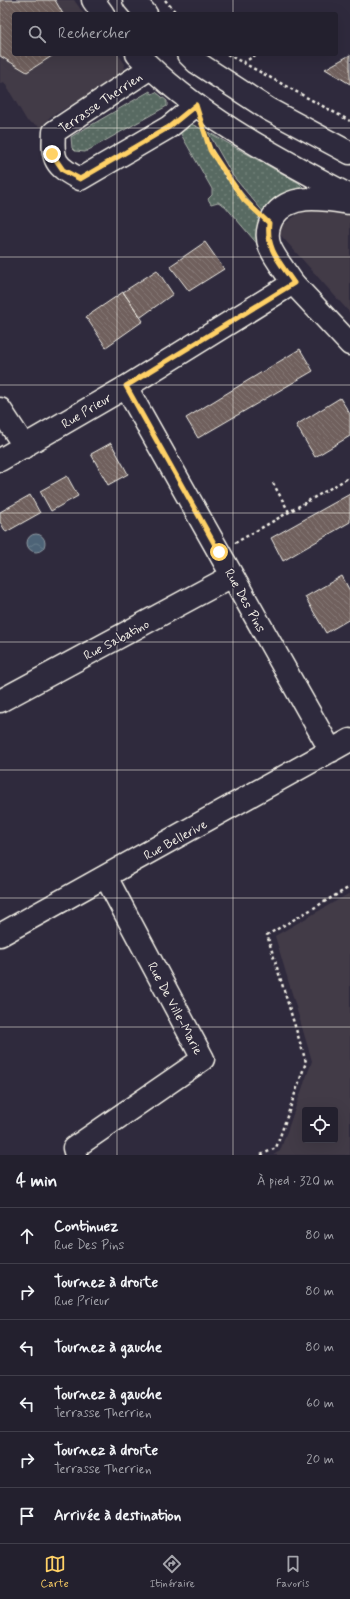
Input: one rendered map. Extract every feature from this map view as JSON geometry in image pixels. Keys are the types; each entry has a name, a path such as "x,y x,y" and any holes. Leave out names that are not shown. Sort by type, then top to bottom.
{"street":[{"path":"93,0 102,12"},
{"path":"134,0 144,12"},
{"path":"190,56 196,62 268,109 350,153"},
{"path":"144,61 196,105 265,150 350,196"},
{"name":"Terrasse Therrien","path":"144,61 54,132 52,154 63,170 80,179 169,127 196,105"},
{"path":"350,203 306,199 284,205 269,223 268,237 270,247 294,283 350,344"},
{"name":"Rue Prieur","path":"0,460 25,447 294,283"},
{"name":"Rue Des Pins","path":"126,386 331,751"},
{"path":"0,409 25,447"},
{"name":"Rue Sabatino","path":"0,701 232,576"},
{"name":"Rue Bellerive","path":"0,936 350,740"},
{"name":"Rue De Ville-Marie","path":"76,1155 74,1148 203,1059 106,878"}],"path":[{"path":"165,0 174,12"},
{"path":"230,56 350,122"},
{"path":"243,63 254,56"},
{"path":"196,105 210,150 244,200 269,223"},
{"path":"219,552 350,476"},
{"path":"272,484 289,512"},
{"path":"261,1155 276,1148 306,1062 267,934 350,887"}],"shaded area":[{"path":"0,0 74,0 83,12 12,12 12,56 119,56 125,64 124,75 50,117 41,127 27,121 4,82 0,84"},
{"path":"313,203 350,212 350,313 276,230"},
{"path":"350,893 350,1155 273,1155 280,1151 312,1061 275,936"}],"green space":[{"path":"150,91 152,94 156,92 167,101 167,106 85,152 75,151 72,148 71,137"},
{"path":"191,124 202,129 209,144 231,180 263,217 271,260 225,206 218,202 211,204 208,199 212,195 212,189 178,129"},
{"path":"208,132 299,183 305,189 265,214 233,176"}],"water":[{"path":"36,534 40,535 44,539 44,547 40,551 36,552 32,551 28,547 27,543 28,539 32,535"}],"building":[{"path":"0,0 55,0 62,12 12,12 12,56 52,56 27,72 0,56"},
{"path":"350,55 350,84 325,69"},
{"path":"205,242 224,269 189,291 170,266"},
{"path":"157,270 173,294 141,317 123,292"},
{"path":"123,292 143,321 106,347 86,317"},
{"path":"300,349 313,371 198,438 186,418"},
{"path":"340,398 350,414 350,436 315,457 296,425"},
{"path":"111,443 128,474 108,485 91,454"},
{"path":"67,476 78,496 51,511 40,491"},
{"path":"350,494 350,522 283,561 271,538"},
{"path":"30,495 40,513 6,532 0,522 0,512"},
{"path":"342,576 350,591 350,619 326,633 305,597"}],"route":[{"path":"52,154 63,170 80,179 169,127 196,105 210,150 244,200 269,223 268,237 270,247 294,283 126,386 219,552"}]}
